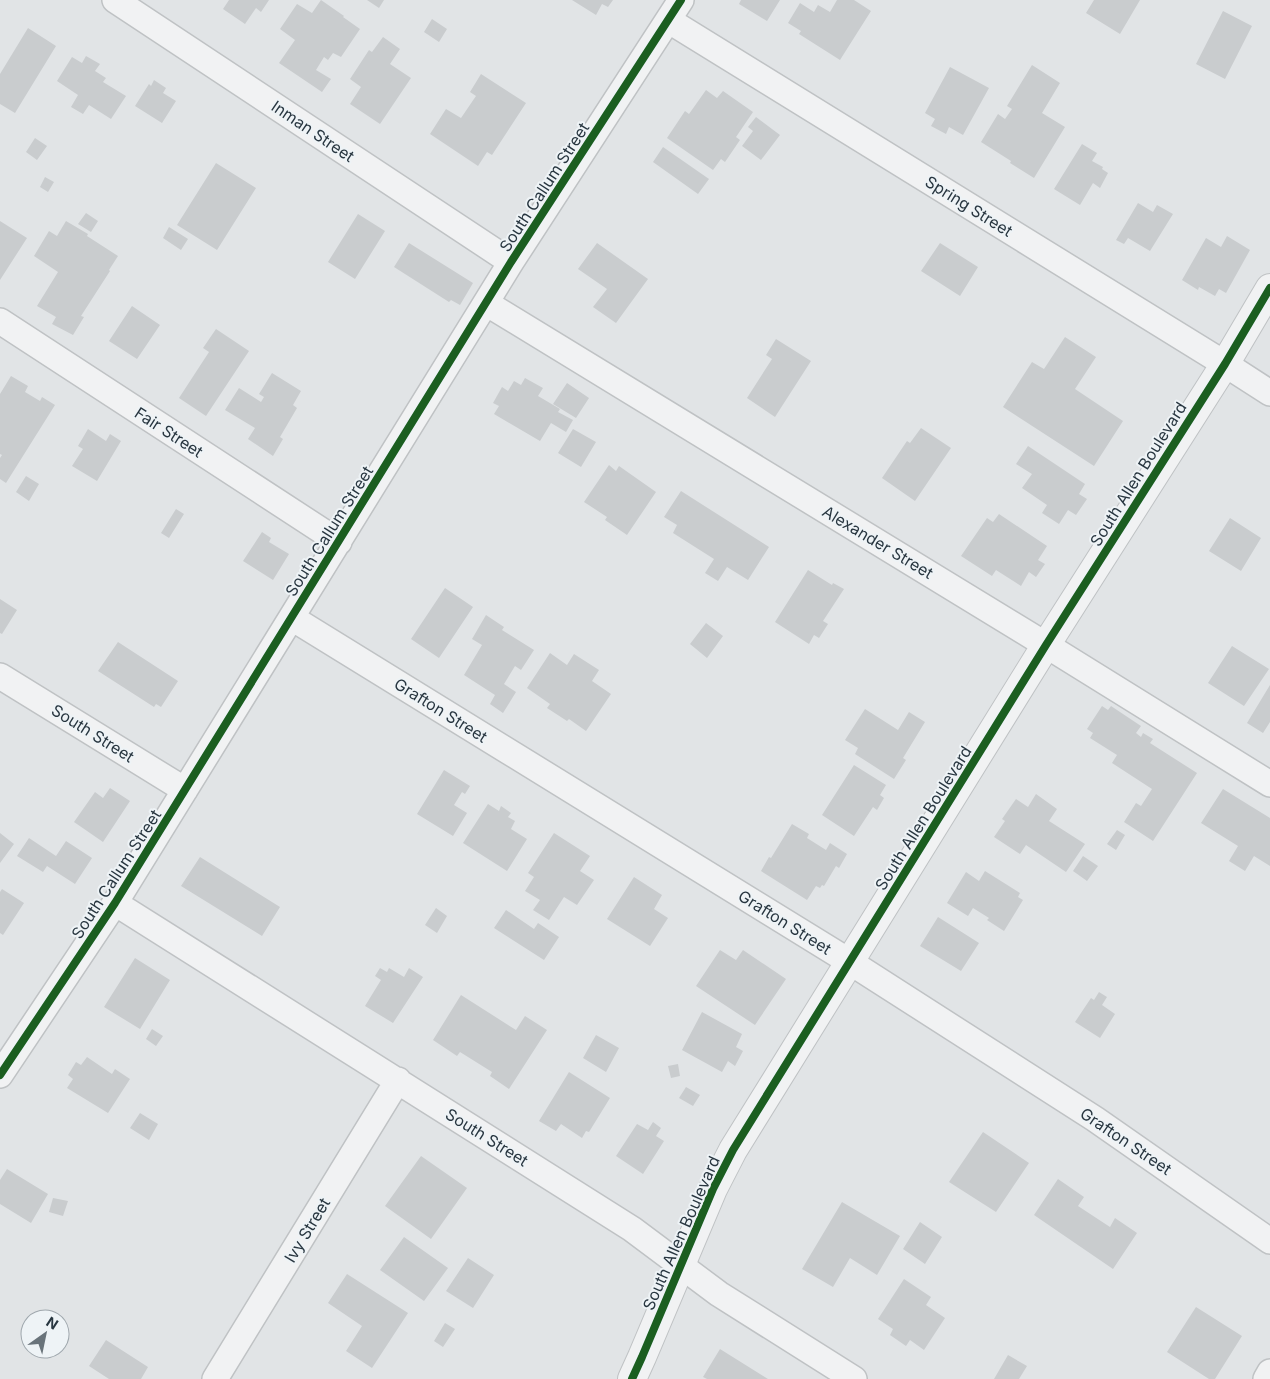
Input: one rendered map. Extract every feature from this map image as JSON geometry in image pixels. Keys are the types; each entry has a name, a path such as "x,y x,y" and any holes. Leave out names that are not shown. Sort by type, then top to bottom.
{"street":[{"name":"Inman Street","path":"115,0 511,262"},
{"name":"South Callum Street","path":"0,1075 115,903 511,262 675,10"},
{"name":"Spring Street","path":"675,10 1270,393"},
{"name":"South Allen Boulevard","path":"632,1379 713,1189 733,1150 1046,645 1225,364 1270,288"},
{"name":"Alexander Street","path":"486,303 1270,784"},
{"name":"Fair Street","path":"0,321 339,542"},
{"name":"Grafton Street","path":"292,618 850,962 1095,1118 1270,1241"},
{"name":"South Street","path":"0,676 185,790"},
{"name":"South Street","path":"115,903 632,1229 681,1264 718,1294 854,1379"},
{"name":"Ivy Street","path":"215,1379 398,1080"},
{"path":"1266,1379 1270,1372"}],"building":[{"path":"229,0 269,0 261,12 256,8 245,24 223,9"},
{"path":"321,0 360,29 341,57 333,53 328,60 324,57 316,70 331,79 322,92 279,63 295,40 280,29 297,4 312,13"},
{"path":"367,0 384,0 379,8"},
{"path":"572,0 613,0 608,7 602,4 596,15"},
{"path":"741,0 780,0 767,21 739,4"},
{"path":"837,0 854,0 871,11 840,60 799,34 801,31 788,23 800,3 814,12 818,5 830,12"},
{"path":"1094,0 1140,0 1120,34 1086,13"},
{"path":"1223,11 1252,26 1225,79 1196,64"},
{"path":"432,19 447,29 439,42 424,32"},
{"path":"28,28 56,46 15,113 0,104 0,74"},
{"path":"383,37 400,49 390,64 411,78 380,124 350,104 361,87 350,79 369,50 372,52"},
{"path":"86,56 100,64 95,71 106,78 103,82 126,96 111,119 89,105 83,114 71,107 78,95 57,81 72,57 82,63"},
{"path":"1032,65 1060,83 1042,113 1065,127 1034,178 981,142 998,114 1005,119 1012,109 1007,106"},
{"path":"950,67 989,88 963,135 949,127 946,134 931,126 935,119 925,113"},
{"path":"481,74 526,103 492,155 487,152 478,166 430,134 446,109 461,118 476,96 470,92"},
{"path":"154,80 166,88 163,93 176,101 162,123 135,106 149,84 151,86"},
{"path":"706,90 717,98 723,91 753,112 736,137 740,140 725,162 721,159 713,170 667,138 685,111 689,114"},
{"path":"756,117 780,135 761,160 742,146 753,131 748,127"},
{"path":"35,138 47,146 37,160 26,152"},
{"path":"1082,144 1097,153 1092,161 1103,167 1102,169 1108,173 1100,188 1093,183 1080,205 1054,189"},
{"path":"663,147 709,179 698,194 653,162"},
{"path":"216,163 256,188 217,250 177,225"},
{"path":"45,177 54,182 48,192 40,187"},
{"path":"1138,203 1153,212 1157,205 1173,214 1150,251 1128,238 1124,244 1116,240"},
{"path":"86,213 98,221 91,232 78,224"},
{"path":"358,214 385,231 355,279 328,262"},
{"path":"0,221 27,238 0,280"},
{"path":"66,221 118,256 81,316 84,317 73,335 52,324 56,317 37,306 58,272 34,256 49,231 57,236"},
{"path":"169,227 188,239 181,250 163,238"},
{"path":"1227,236 1250,250 1226,293 1219,289 1215,296 1199,287 1198,290 1182,280 1206,238 1221,247"},
{"path":"409,243 473,283 460,305 451,300 449,302 394,267"},
{"path":"597,243 648,279 616,323 593,307 607,289 578,269"},
{"path":"940,243 978,267 960,296 921,271"},
{"path":"132,306 160,325 137,359 109,341"},
{"path":"216,329 249,351 206,416 179,398 209,352 203,348"},
{"path":"1065,337 1096,357 1075,389 1123,421 1094,466 1003,407 1032,362 1044,369"},
{"path":"776,339 811,361 775,417 747,398 772,359 766,355"},
{"path":"272,373 301,391 293,405 297,408 280,437 283,439 273,456 248,439 255,428 225,410 239,388 261,402 264,397 259,394"},
{"path":"11,376 28,386 25,392 40,401 42,397 55,405 6,483 0,479 0,458 2,455 0,454 0,394"},
{"path":"525,378 543,388 538,396 560,409 558,412 573,420 566,432 551,423 540,441 494,414 499,406 493,403 502,387 508,391 514,381 521,385"},
{"path":"567,383 589,398 576,418 553,404"},
{"path":"921,428 951,448 915,501 882,478 907,441 910,443"},
{"path":"88,429 106,441 110,434 121,441 97,481 72,466 83,449 78,446"},
{"path":"573,429 596,442 581,467 558,453"},
{"path":"1028,446 1085,484 1079,494 1087,499 1076,515 1068,510 1059,524 1042,513 1047,505 1022,488 1032,474 1016,464"},
{"path":"609,465 616,471 619,466 656,492 627,535 605,520 607,517 584,502"},
{"path":"26,476 39,484 29,501 16,492"},
{"path":"681,491 769,547 748,580 727,567 718,581 705,573 714,559 673,533 677,525 664,517"},
{"path":"176,509 184,514 169,538 161,533"},
{"path":"999,514 1047,546 1038,560 1045,564 1036,577 1029,572 1021,586 996,570 992,576 961,556 987,518 993,522"},
{"path":"1230,518 1261,538 1241,571 1209,551"},
{"path":"262,532 271,538 269,542 289,554 273,580 243,561"},
{"path":"808,570 832,585 833,583 844,589 823,621 828,624 819,638 814,635 809,644 775,622"},
{"path":"445,588 473,607 439,658 411,639"},
{"path":"0,599 17,610 2,634 0,633"},
{"path":"486,615 504,627 502,630 534,650 521,670 515,666 504,684 516,692 503,713 490,704 495,695 464,675 482,645 472,639"},
{"path":"706,623 723,636 707,658 690,644"},
{"path":"118,642 178,681 161,707 156,704 154,707 98,671"},
{"path":"1232,646 1269,669 1244,706 1208,683"},
{"path":"550,653 567,665 574,654 599,670 592,681 611,694 586,731 569,719 567,721 547,708 550,704 527,688"},
{"path":"1270,685 1270,722 1263,733 1247,723"},
{"path":"1102,706 1108,710 1111,706 1141,726 1136,733 1141,737 1143,733 1153,739 1150,743 1197,773 1153,841 1124,822 1136,803 1141,806 1152,789 1112,763 1117,755 1090,738 1093,733 1087,729"},
{"path":"865,709 898,730 909,712 925,722 903,758 906,760 894,779 855,754 858,748 845,740"},
{"path":"854,765 886,785 880,795 884,798 877,810 873,807 854,836 822,815"},
{"path":"444,770 470,786 465,794 462,792 454,805 467,813 453,836 417,814"},
{"path":"110,788 130,801 103,842 74,822 95,792 103,798"},
{"path":"1223,789 1270,818 1270,866 1254,856 1245,871 1229,861 1238,846 1201,823"},
{"path":"1036,794 1057,809 1049,821 1085,844 1066,872 1026,845 1020,854 994,837 1005,821 1002,819 1016,799 1028,807"},
{"path":"488,804 499,811 501,806 511,813 508,817 515,821 511,829 527,839 507,871 463,843"},
{"path":"792,824 809,834 807,838 826,850 830,843 847,854 839,868 836,866 824,886 822,885 820,888 816,886 807,900 761,871"},
{"path":"1117,830 1125,835 1116,850 1107,844"},
{"path":"0,833 14,844 0,863"},
{"path":"554,833 590,856 580,871 594,880 577,905 564,897 549,920 533,910 540,900 525,891 534,877 528,873"},
{"path":"29,838 56,856 66,841 92,858 75,884 47,866 43,872 17,856"},
{"path":"1083,856 1098,866 1087,881 1073,871"},
{"path":"200,857 280,907 262,936 181,886"},
{"path":"985,871 1020,893 1018,897 1023,900 1004,931 987,920 989,918 973,908 968,916 947,903 966,872 979,881"},
{"path":"634,877 662,895 654,909 668,918 650,946 607,919"},
{"path":"2,889 24,903 3,935 0,933 0,892"},
{"path":"436,908 447,916 437,933 425,925"},
{"path":"506,910 534,929 538,923 559,937 544,960 494,928"},
{"path":"938,917 979,943 961,971 920,946"},
{"path":"720,950 736,960 743,950 786,979 755,1025 696,986"},
{"path":"135,958 170,980 140,1029 104,1007"},
{"path":"380,968 387,972 389,968 404,977 409,968 423,977 393,1023 365,1006 381,980 375,976"},
{"path":"1099,992 1107,997 1102,1005 1115,1014 1100,1038 1075,1022 1091,998 1094,1000"},
{"path":"461,995 516,1030 525,1016 547,1030 509,1089 490,1076 492,1072 460,1052 457,1056 433,1040"},
{"path":"702,1012 742,1034 736,1047 743,1051 735,1066 728,1061 722,1072 682,1050"},
{"path":"152,1029 163,1036 156,1046 146,1039"},
{"path":"596,1035 619,1048 606,1072 583,1058"},
{"path":"87,1057 112,1074 115,1069 130,1079 108,1113 67,1088 73,1079 68,1075 76,1062 81,1065"},
{"path":"678,1064 680,1076 671,1078 668,1066"},
{"path":"569,1072 610,1098 589,1132 586,1131 582,1138 561,1124 556,1131 539,1121"},
{"path":"686,1087 700,1095 693,1106 679,1098"},
{"path":"140,1113 158,1124 149,1140 130,1128"},
{"path":"653,1122 661,1128 656,1136 664,1141 643,1174 616,1156 637,1124 648,1130"},
{"path":"983,1132 1029,1163 996,1212 949,1182"},
{"path":"421,1156 467,1188 431,1239 385,1206"},
{"path":"7,1169 48,1194 31,1223 0,1204 0,1180"},
{"path":"1058,1179 1084,1197 1078,1206 1110,1227 1115,1218 1137,1233 1113,1269 1034,1215"},
{"path":"53,1198 68,1201 63,1216 49,1212"},
{"path":"842,1202 900,1236 877,1275 850,1258 833,1287 802,1269"},
{"path":"920,1222 942,1237 925,1264 903,1249"},
{"path":"404,1237 448,1268 424,1301 380,1270"},
{"path":"468,1258 494,1275 473,1308 446,1291"},
{"path":"347,1274 408,1313 372,1368 346,1351 362,1326 328,1303"},
{"path":"904,1279 931,1297 926,1305 945,1318 924,1350 910,1340 906,1346 890,1335 893,1329 878,1319"},
{"path":"1196,1307 1242,1336 1215,1379 1209,1379 1167,1352"},
{"path":"445,1323 455,1329 443,1347 434,1341"},
{"path":"106,1340 148,1367 141,1379 109,1379 89,1366"},
{"path":"720,1349 768,1379 707,1379 703,1377"},
{"path":"1008,1355 1027,1366 1019,1379 994,1379"}],"cycle path":[{"path":"0,1075 115,903 511,262 681,0"},
{"path":"632,1379 713,1189 733,1150 1046,645 1225,364 1270,288"}]}
